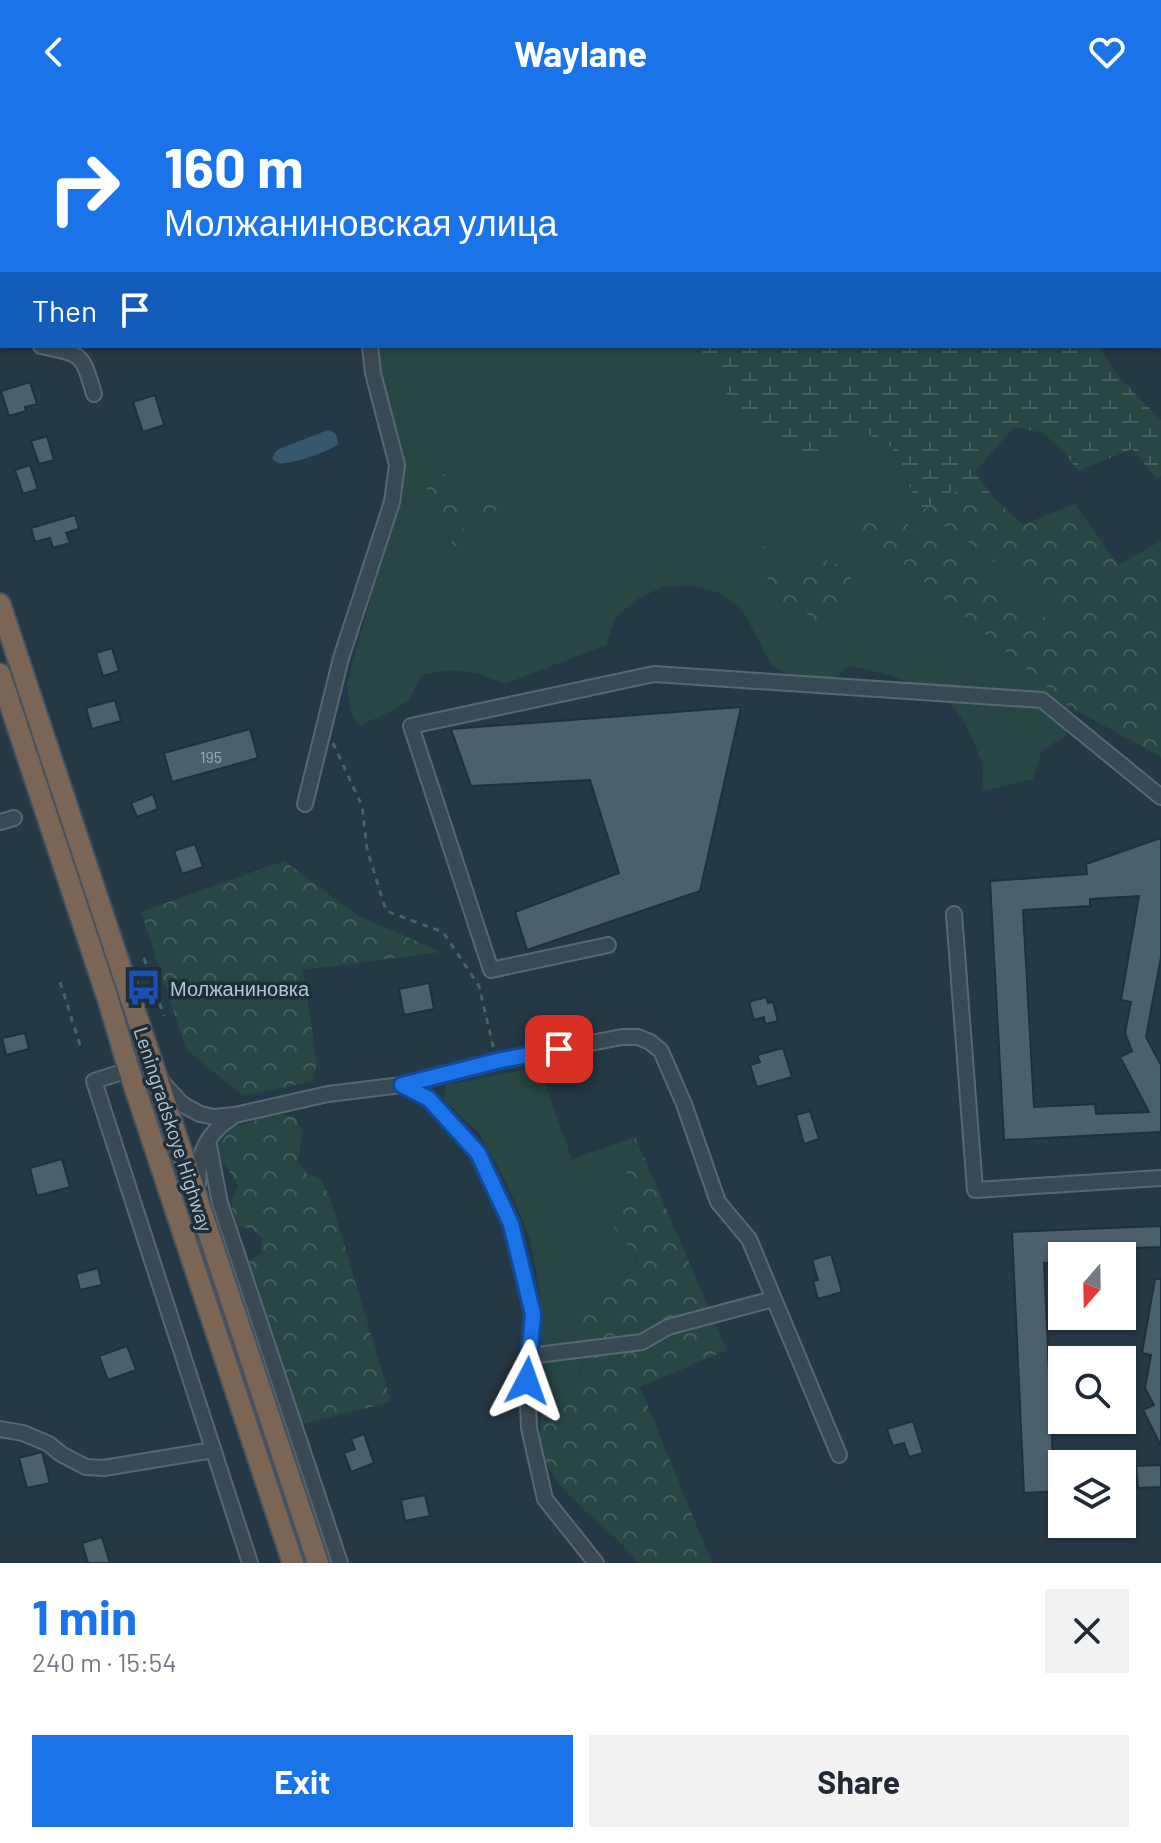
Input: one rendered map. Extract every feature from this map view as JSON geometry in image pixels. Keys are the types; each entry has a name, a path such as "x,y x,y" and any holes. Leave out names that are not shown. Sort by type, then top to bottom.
{"highway":[{"name":"Leningradskoye Highway","path":"0,604 318,1563"},
{"name":"Leningradskoye Highway","path":"0,674 293,1563"}],"street":[{"path":"50,348 74,353 85,364 94,394"},
{"path":"305,804 341,658 392,502 397,465 373,373 370,348"},
{"path":"608,945 491,970 411,726 654,674 1042,700 1161,797"},
{"path":"954,914 975,1190 1161,1178"},
{"path":"155,1073 187,1107 214,1117 328,1094 402,1085 497,1061 622,1037 638,1037 650,1042 661,1051 684,1104 718,1202 749,1239 839,1455"},
{"path":"129,1070 94,1081 250,1563"},
{"path":"402,1085 429,1099 478,1153 511,1224 533,1314 527,1381 529,1428 545,1499 596,1563"},
{"path":"200,1208 197,1171 200,1158 221,1124 235,1115"},
{"path":"208,1141 220,1203 340,1563"},
{"path":"529,1356 642,1342 668,1327 773,1299"},
{"path":"0,1429 23,1433 49,1444 86,1467 104,1468 213,1450"}],"path":[{"path":"325,725 362,806 367,849 386,911 443,932 479,986 497,1061"},
{"path":"144,958 164,1016"},
{"path":"60,982 80,1045"}],"green space":[{"path":"377,348 694,348 713,367 727,395 768,437 838,440 866,433 892,448 921,511 970,543 1080,629 1045,618 901,521 865,537 894,556 1070,707 1066,736 1042,750 1033,779 982,792 982,768 976,747 960,717 942,698 903,680 848,666 827,685 798,680 771,665 743,611 720,593 693,586 663,587 637,599 615,618 606,645 505,684 477,673 448,670 421,675 409,700 358,726 350,710 347,684 389,529 401,497 405,467 382,390","holes":["451,488 454,497 466,507 473,504 483,518 467,518 463,524 467,531 450,543 444,530 429,516 427,506","735,537 778,560 787,579 807,573 822,559 819,629 805,612 785,605 770,588 764,567 751,549"]},
{"path":"694,348 1100,348 1117,375 1161,420 1161,476 1157,479 1132,449 1078,471 1064,452 1043,433 1014,427 975,472 992,496 952,491 921,511 892,448 866,433 838,440 820,461 793,454 768,437 727,395 713,367"},
{"path":"444,474 456,500 466,507 473,504 473,496 481,495 501,503 491,518 467,518 463,524 468,539 464,546 454,545 442,526 427,512 429,480"},
{"path":"952,491 992,496 1023,525 1075,504 1118,565 1161,541 1161,757 1070,707 894,556 865,537 857,507 901,520 1045,617 1078,627 970,543 921,511"},
{"path":"747,530 778,560 787,579 807,573 822,559 843,566 854,583 849,604 838,622 819,629 805,612 785,605 770,588 764,567 751,549 734,537"},
{"path":"284,861 357,915 441,952 303,970 317,1062 313,1081 243,1096 186,1049 141,912"},
{"path":"539,1067 572,1159 635,1137 620,1204 611,1222 622,1241 640,1250 633,1270 615,1281 593,1285 578,1321 584,1341 584,1362 575,1381 544,1411 540,1293 530,1238 506,1182 479,1133 444,1100 446,1085"},
{"path":"275,1113 295,1117 302,1131 298,1161 307,1174 320,1179 330,1197 391,1402 303,1424 249,1261 261,1253 262,1238 252,1229 238,1226 232,1206 238,1185 215,1149 233,1127"},
{"path":"635,1137 727,1350 640,1387 712,1563 638,1563 556,1479 545,1460 540,1439 547,1407 576,1378 584,1363 578,1310 583,1294 596,1285 628,1274 637,1262 640,1251 622,1242 611,1222 620,1204"}],"water":[{"path":"328,430 337,437 338,444 334,447 291,462 278,463 272,459 281,448"}],"building":[{"path":"30,382 37,404 9,416 1,391"},
{"path":"155,395 164,425 143,432 133,402"},
{"path":"47,436 54,460 39,464 31,441"},
{"path":"30,465 38,489 23,494 15,470"},
{"path":"75,515 79,529 66,533 70,543 53,548 50,538 35,542 31,528"},
{"path":"112,648 119,671 103,676 96,653"},
{"path":"115,700 121,721 92,729 86,708"},
{"path":"741,707 700,891 527,950 515,912 619,873 590,780 471,786 451,729"},
{"path":"250,729 258,758 172,782 164,753"},
{"path":"153,794 158,809 137,817 131,803"},
{"path":"1161,838 1161,957 1146,1037 1161,1065 1161,1136 1159,1132 1004,1140 990,881 1087,874 1086,864","holes":["1139,896 1121,1000 1131,1002 1125,1033 1132,1051 1120,1057 1149,1112 1096,1114 1095,1104 1034,1107 1023,910 1090,906 1090,899"]},
{"path":"195,844 203,867 182,874 174,851"},
{"path":"429,983 434,1009 404,1015 399,989"},
{"path":"766,997 768,1003 773,1002 778,1021 765,1024 764,1017 754,1020 749,1002"},
{"path":"25,1033 29,1049 6,1055 2,1038"},
{"path":"783,1048 792,1077 757,1087 750,1065 760,1062 757,1055"},
{"path":"810,1111 819,1139 804,1144 796,1115"},
{"path":"62,1159 70,1187 37,1196 30,1168"},
{"path":"1161,1226 1161,1247 1136,1248 1136,1242 1048,1242 1048,1263 1044,1263 1048,1434 1052,1434 1053,1450 1048,1450 1048,1492 1024,1493 1012,1232"},
{"path":"831,1254 842,1292 818,1299 813,1281 818,1280 812,1260"},
{"path":"98,1268 102,1285 80,1290 76,1274"},
{"path":"1155,1279 1161,1279 1161,1446 1143,1410 1154,1405 1145,1388 1151,1355 1142,1353"},
{"path":"127,1346 136,1370 108,1380 99,1356"},
{"path":"913,1421 923,1453 909,1457 904,1443 893,1446 887,1429"},
{"path":"364,1434 374,1463 351,1472 344,1453 355,1449 351,1439"},
{"path":"42,1452 50,1483 27,1488 19,1458"},
{"path":"1161,1465 1161,1487 1138,1488 1136,1466"},
{"path":"425,1495 430,1516 405,1521 401,1500"},
{"path":"102,1537 110,1563 88,1563 82,1543"}],"place":[{"name":"Молжаниновка","path":"144,988"}],"route":[{"path":"527,1381 533,1314 511,1224 478,1153 429,1099 402,1085 559,1049"}]}
